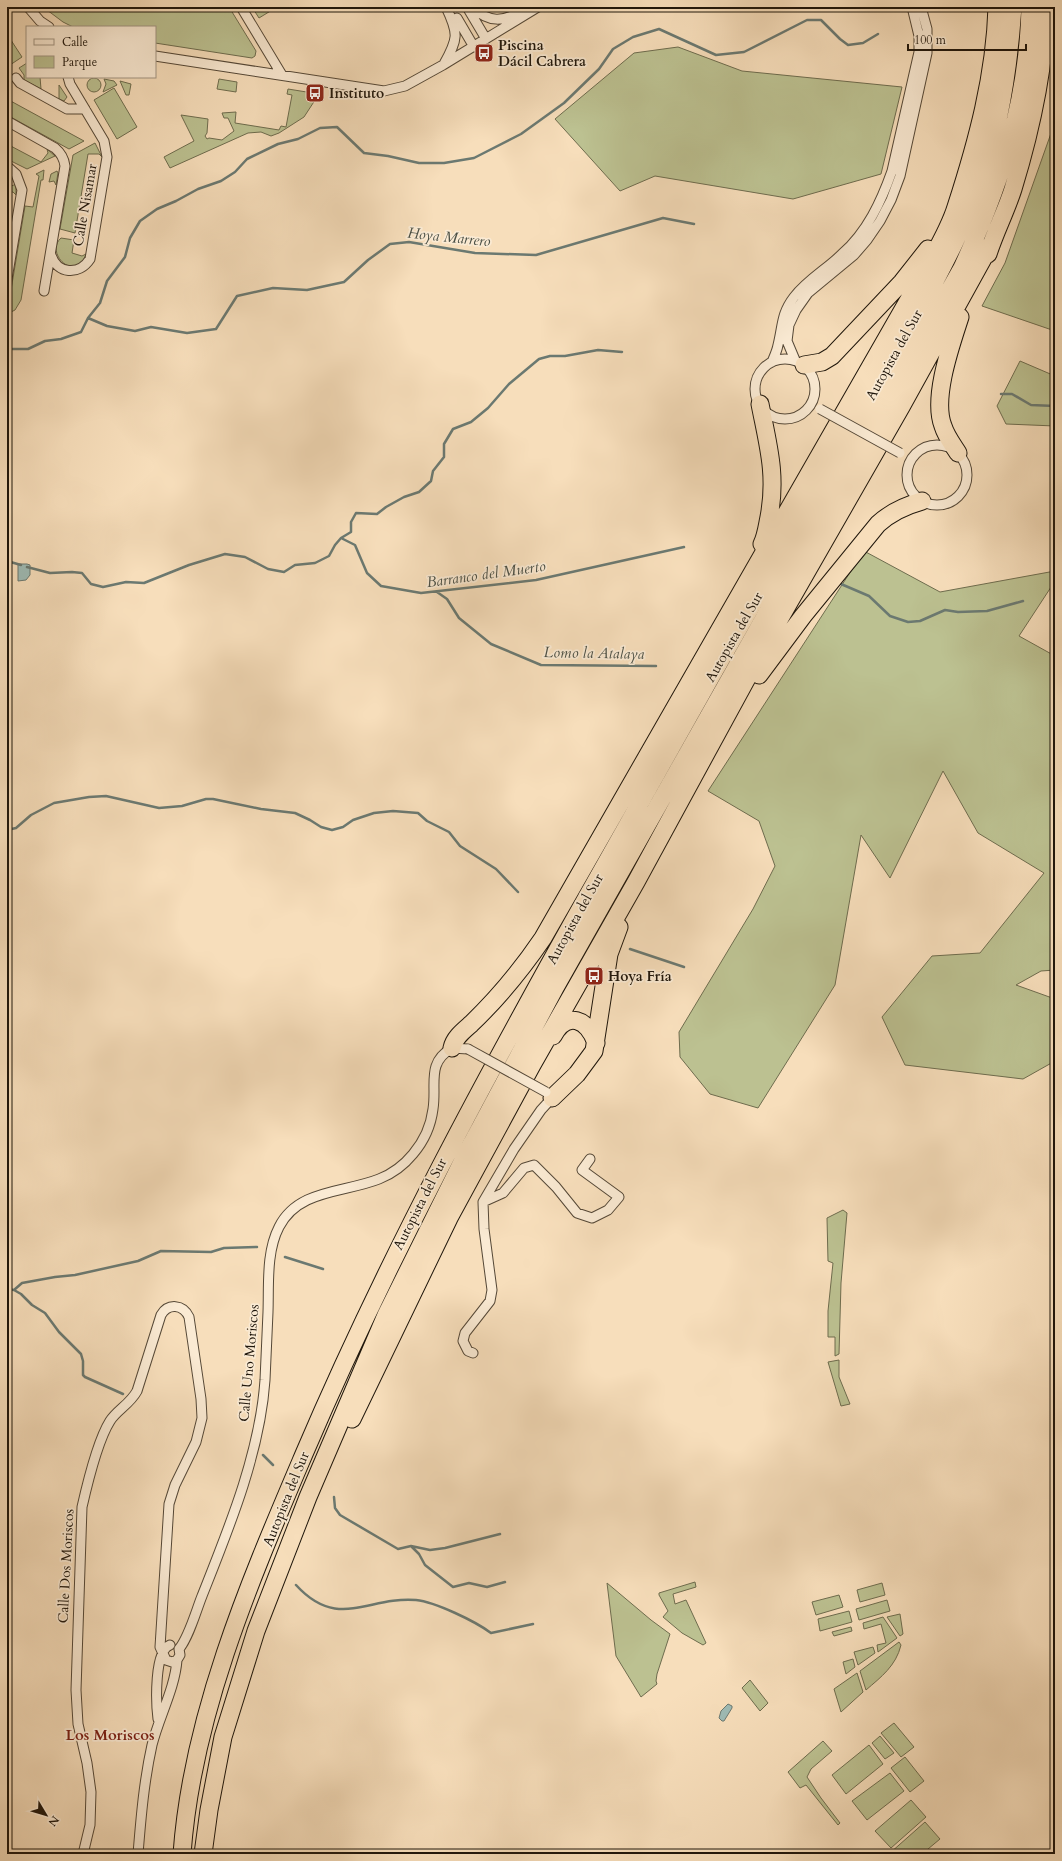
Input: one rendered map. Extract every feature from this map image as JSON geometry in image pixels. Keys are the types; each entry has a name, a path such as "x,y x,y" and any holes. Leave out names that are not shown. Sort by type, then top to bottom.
{"highway":[{"path":"460,1049 455,1039 489,1006 516,976 543,938 924,273 956,208 960,190 977,141 989,86 996,36 997,7"},
{"name":"Autopista del Sur","path":"182,1854 188,1798 199,1741 209,1703 241,1611 280,1510 329,1394 370,1305 466,1115 637,807 888,368 949,253 982,178 998,117 1005,86 1013,7"},
{"name":"Autopista del Sur","path":"204,1854 209,1810 223,1737 238,1686 272,1589 310,1490 383,1322 465,1156 556,986 962,268 985,218 1003,167 1017,114 1025,66 1030,7"},
{"path":"958,453 942,425 940,414 940,395 948,355 962,313 986,259 1013,190 1035,106 1045,36 1046,7"},
{"path":"799,363 822,362 832,356 902,282 927,251 960,190"},
{"path":"272,1589 449,1218 532,1065 636,882 771,634 909,394 991,244"},
{"path":"727,617 765,538 773,498 773,466 760,404"},
{"path":"720,728 802,616 878,524 889,514 902,507 922,501"},
{"path":"637,807 683,696"},
{"path":"549,1095 584,1065 594,1051 609,954 636,882"},
{"path":"532,1065 544,1054 556,1031 569,1021 576,1020 588,1027 596,1043"}],"street":[{"path":"28,7 40,21 48,26"},
{"path":"241,7 282,75"},
{"path":"443,65 454,46 456,29 446,7"},
{"path":"450,7 474,47"},
{"path":"467,7 486,39"},
{"path":"472,7 480,15 498,20 514,15 530,7"},
{"path":"156,56 384,92 405,86 474,47 538,7"},
{"path":"772,362 778,346 780,324 791,301 812,278 842,255 852,245 872,217 886,189 892,171 919,52 919,36 912,7"},
{"path":"799,363 783,359 772,362 762,370 756,383 756,395 760,404 769,414 782,419 800,414 811,404 815,393 814,382 810,372 799,363 787,341 789,325 796,310 808,293 854,255 867,240 880,221 898,182 927,53 927,29 921,7"},
{"path":"16,78 20,83 67,109 85,109"},
{"name":"Calle Nisamar","path":"51,255 59,268 69,271 74,271 83,267 90,259 107,157 104,141 69,78"},
{"name":"Calle Nisamar","path":"7,121 55,148 64,161 65,166 44,291"},
{"path":"7,166 16,174 22,190 7,279"},
{"path":"811,404 911,459"},
{"path":"934,445 950,448 958,453 966,469 966,478 961,493 955,499 942,504 930,504 922,501 912,492 908,483 907,472 911,459 918,452 934,445"},
{"path":"460,1049 549,1095 541,1110 514,1148 483,1202 484,1229 492,1290 490,1301 465,1333 463,1341 468,1351 473,1353"},
{"name":"Calle Uno Moriscos","path":"138,1854 143,1795 158,1722 180,1654 179,1649 216,1560 239,1497 254,1448 264,1390 270,1266 274,1241 278,1228 285,1216 294,1208 320,1194 380,1179 402,1166 425,1135 431,1120 434,1097 435,1066 439,1058 460,1049"},
{"path":"483,1202 503,1193 524,1168 534,1165 556,1187 577,1213 592,1218 608,1210 619,1197 582,1170 590,1159"},
{"name":"Calle Dos Moriscos","path":"83,1854 90,1825 91,1792 87,1763 78,1724 76,1690 82,1507 106,1429 112,1418 129,1402 137,1391 160,1314 167,1308 176,1306 184,1310 189,1317 201,1399 202,1418 196,1442 175,1485 169,1504 162,1628"},
{"path":"162,1628 165,1640 170,1644 175,1645 179,1649"},
{"path":"162,1628 160,1647 164,1658 172,1662 177,1660"},
{"path":"158,1722 159,1662 165,1648 170,1644"}],"green space":[{"path":"51,7 229,7 256,51 255,56 252,58 156,43 156,26 71,26 47,10"},
{"path":"252,7 277,7 259,18"},
{"path":"7,34 22,57 7,67"},
{"path":"678,47 742,71 902,87 881,174 793,199 655,176 620,191 555,119 634,53"},
{"path":"26,64 26,78 40,78 41,89 24,80 24,75 19,68"},
{"path":"91,78 97,78 101,82 101,88 97,92 91,92 87,88 87,82"},
{"path":"104,79 114,81 117,85 103,92 106,84"},
{"path":"219,79 237,82 236,92 217,89"},
{"path":"120,81 131,84 129,95 126,95"},
{"path":"59,85 67,97 64,101 59,99"},
{"path":"114,88 137,127 117,139 94,100"},
{"path":"288,89 319,94 304,117 279,133 271,136 261,132 248,133 170,168 164,157 194,141 181,115 208,119 207,133 205,136 207,139 222,140 234,131 228,118 224,118 222,113 236,112 235,123 279,130 281,126 286,127 292,95 287,94"},
{"path":"7,99 84,141 69,149 7,115"},
{"path":"1055,122 1055,331 982,306 1005,263"},
{"path":"95,143 102,157 99,154 88,154 75,233 60,229 73,155"},
{"path":"7,144 41,162 48,153 47,149 55,156 27,169 7,159"},
{"path":"44,170 43,180 41,180 21,300 15,310 7,314 25,206 33,207 39,176 36,174"},
{"path":"57,171 56,185 54,181 49,182 51,174"},
{"path":"16,184 16,195 13,192 7,192 7,188"},
{"path":"61,238 74,240 72,253 82,256 86,254 81,263 75,266 69,266 63,263 59,258 56,251 57,244"},
{"path":"1020,361 1055,376 1055,426 1006,424 997,406"},
{"path":"864,551 940,592 1055,571 1055,581 1019,636 1055,656 1055,970 1041,971 1016,985 1055,999 1055,1061 1023,1079 905,1065 882,1017 932,956 980,953 1044,873 978,833 943,771 890,878 861,835 835,985 758,1108 710,1094 680,1057 679,1032 753,909 775,866 759,821 708,791"},
{"path":"843,1210 847,1213 841,1283 839,1354 835,1356 835,1337 828,1337 828,1311 833,1263 828,1261 827,1218"},
{"path":"839,1360 839,1377 850,1404 841,1406 828,1362"},
{"path":"695,1582 696,1587 673,1594 675,1604 686,1600 706,1643 703,1645 682,1633 663,1617 668,1611 659,1595 659,1593"},
{"path":"607,1583 670,1634 657,1674 657,1684 641,1697 616,1656"},
{"path":"882,1583 885,1595 860,1602 857,1590"},
{"path":"839,1595 843,1607 816,1615 812,1602"},
{"path":"887,1600 890,1611 859,1620 856,1609"},
{"path":"849,1611 852,1622 820,1631 818,1619"},
{"path":"900,1614 903,1634 900,1636 887,1617"},
{"path":"883,1617 897,1638 878,1652 877,1645 886,1643 881,1624 864,1629 863,1623"},
{"path":"851,1627 852,1631 834,1636 832,1632"},
{"path":"899,1642 901,1645 899,1652 892,1665 866,1690 860,1671"},
{"path":"873,1647 875,1653 858,1665 854,1652"},
{"path":"853,1659 855,1667 846,1674 843,1662"},
{"path":"857,1673 863,1692 841,1712 834,1689"},
{"path":"750,1680 768,1703 760,1711 742,1688"},
{"path":"894,1723 914,1747 901,1757 881,1733"},
{"path":"880,1736 894,1753 885,1759 872,1743"},
{"path":"823,1741 832,1751 811,1769 807,1777 840,1823 838,1825 806,1785 800,1788 788,1772"},
{"path":"869,1745 883,1764 846,1794 832,1775"},
{"path":"905,1757 924,1781 910,1792 891,1768"},
{"path":"890,1773 904,1791 867,1820 852,1801"},
{"path":"911,1800 926,1817 891,1848 875,1831"},
{"path":"925,1822 940,1839 922,1854 890,1853"}],"water":[{"path":"18,564 30,565 30,575 26,580 18,581"},
{"path":"728,1704 732,1706 732,1708 724,1721 722,1721 719,1718 721,1711"}],"waterway":[{"path":"7,349 28,349 45,341 61,339 81,332 88,318 100,303 107,281 125,257 130,238 140,221 157,209 198,189 221,181 235,172 247,159 278,144 298,139 320,128 337,127 364,153 388,156 419,163 444,163 474,158 521,134 564,103 599,69 613,49 633,37 659,29 716,55 744,52 807,20 821,20 848,45 863,43 878,34"},
{"name":"Hoya Marrero","path":"88,318 107,326 135,331 151,327 187,333 216,329 237,296 273,288 307,290 344,282 368,260 390,244 409,242 475,253 536,255 663,218 694,224"},
{"path":"341,538 351,532 351,522 356,513 377,514 404,497 419,492 431,481 433,471 444,457 444,444 453,429 471,422 488,408 509,384 539,359 550,356 565,356 598,350 622,352"},
{"path":"1001,394 1012,394 1031,405 1055,406"},
{"name":"Barranco del Muerto","path":"27,567 50,573 82,573 91,584 103,587 126,582 144,583 189,565 225,554 245,557 268,569 284,572 295,565 315,563 329,556 341,538 355,545 367,573 381,586 421,593 536,580 684,547"},
{"name":"Barranco del Muerto","path":"7,561 21,565"},
{"name":"Barranco del Muerto","path":"841,584 869,596 890,616 908,622 920,621 945,610 958,612 987,611 1023,601"},
{"name":"Lomo la Atalaya","path":"437,592 447,599 459,618 491,644 541,665 656,666"},
{"path":"7,830 16,828 31,815 54,803 89,797 106,796 159,808 182,806 206,799 213,799 261,809 295,813 321,827 332,830 343,827 353,820 374,813 393,811 418,813 427,821 449,832 460,846 496,869 518,892"},
{"path":"630,949 684,967"},
{"path":"14,1290 22,1283 75,1275 138,1261 161,1251 211,1252 224,1248 257,1247"},
{"path":"285,1257 323,1269"},
{"path":"7,1289 14,1290 21,1294 32,1305 45,1313 59,1332 81,1354 83,1361 83,1375 85,1377 123,1394"},
{"path":"263,1455 273,1465"},
{"path":"334,1497 335,1508 340,1515 398,1549 411,1546 430,1550 445,1548 500,1534"},
{"path":"412,1547 419,1554 425,1565 453,1587 469,1583 487,1587 505,1582"},
{"path":"296,1585 311,1599 326,1606 340,1609 399,1600 416,1600 433,1604 455,1613 491,1633 533,1624"}],"place":[{"name":"Piscina Dácil Cabrera","path":"484,53"},
{"name":"Instituto","path":"315,93"},
{"name":"Hoya Fría","path":"594,976"}],"district":[{"name":"Los Moriscos","path":"110,1735"}]}
